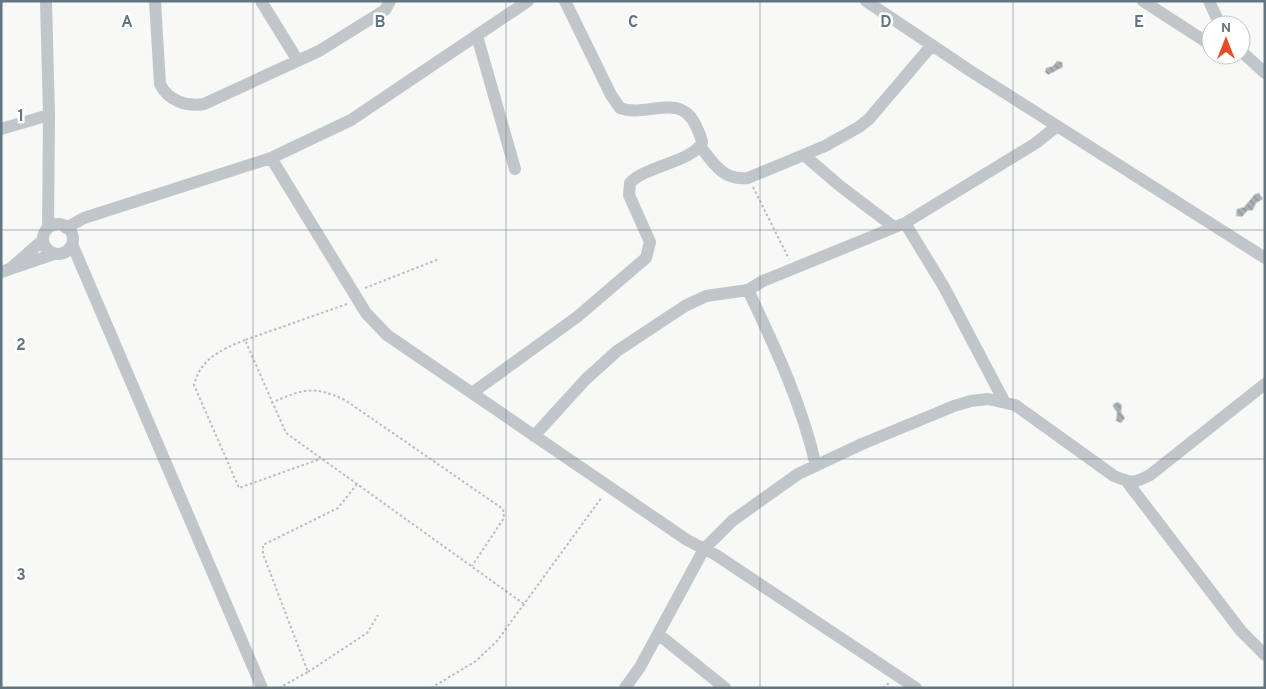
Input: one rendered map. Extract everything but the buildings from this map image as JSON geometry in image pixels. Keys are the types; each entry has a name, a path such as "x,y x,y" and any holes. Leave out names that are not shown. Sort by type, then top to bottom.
{"street":[{"path":"46,1 50,194 46,248 82,273"},
{"path":"155,1 160,84 167,95 188,106 204,104 319,51 385,10 390,1"},
{"path":"261,1 298,60"},
{"path":"6,270 46,234 84,218 271,158 351,120 528,1"},
{"path":"472,393 577,317 646,258 650,242 629,195 630,183 641,174 696,152 702,138 692,119 678,107 636,111 620,108 611,95 565,1"},
{"path":"866,1 1057,126 1265,258"},
{"path":"1143,1 1201,39"},
{"path":"1210,1 1216,15"},
{"path":"477,36 515,169"},
{"path":"700,146 721,173 739,179 748,178 804,155 845,136 869,119 932,44"},
{"path":"1251,60 1260,69"},
{"path":"1,130 49,115"},
{"path":"534,436 586,380 617,352 685,306 706,296 748,290 763,281 900,225 1036,143 1057,126"},
{"path":"804,155 840,186 900,225 944,287 1004,401"},
{"path":"271,158 366,313 387,335 687,540 704,549 916,688"},
{"path":"50,194 72,242 82,273 262,688"},
{"path":"6,270 68,250 72,242 97,215"},
{"path":"748,290 778,353 809,436 816,466"},
{"path":"1128,483 1139,482 1150,475 1264,388"},
{"path":"625,688 658,634 704,549 732,521 798,474 862,444 954,406 988,399 1004,401 1015,405 1114,476 1128,483 1241,631 1265,655"},
{"path":"658,634 725,688"}],"path":[{"path":"748,178 794,268"},
{"path":"321,458 239,488 194,385 197,373 207,361 223,349 356,296 439,259"},
{"path":"245,340 271,403 286,433 524,604"},
{"path":"271,403 296,393 311,390 325,391 345,400 502,509 504,518 472,566"},
{"path":"308,672 263,554 263,545 338,508 357,484"},
{"path":"431,688 476,661 497,641 609,487"},
{"path":"279,688 308,672 367,633 378,615"}]}
